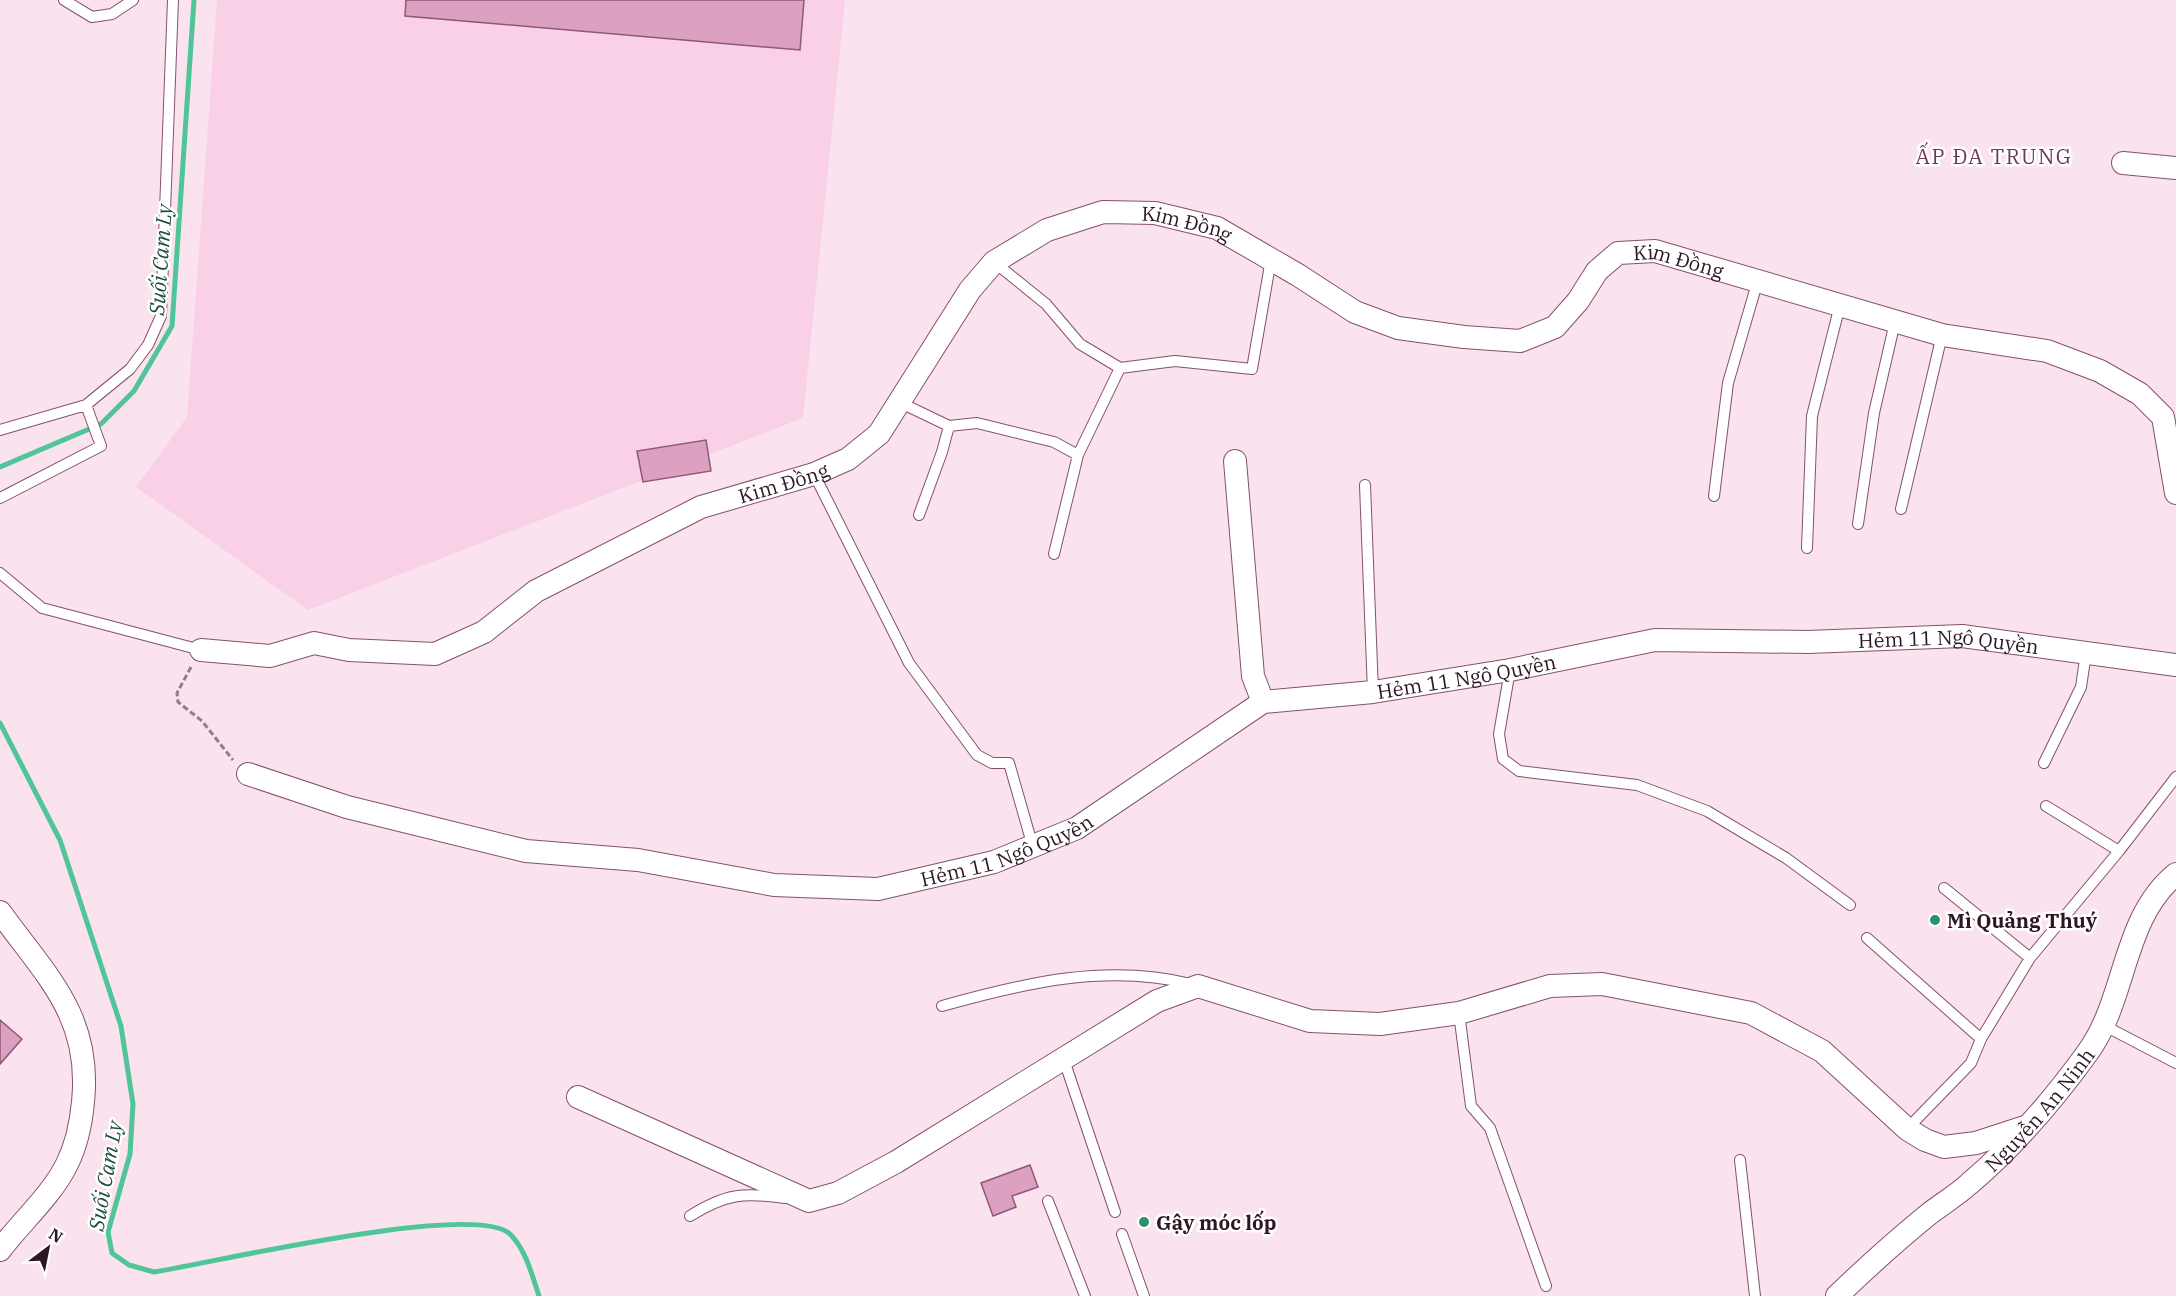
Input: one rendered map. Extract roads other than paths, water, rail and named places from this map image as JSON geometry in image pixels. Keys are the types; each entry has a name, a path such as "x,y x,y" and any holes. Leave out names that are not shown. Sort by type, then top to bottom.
{"street":[{"path":"2123,163 2176,168"},
{"name":"Kim Đồng","path":"201,650 270,656 314,643 349,650 435,654 484,632 536,591 701,507 814,474 849,459 871,440 901,403 970,290 994,262 1047,230 1103,212 1155,213 1217,228 1355,312 1398,328 1464,337 1520,341 1555,327 1578,301 1597,271 1618,253 1655,251 1758,279 1942,335 2047,351 2100,371 2140,394 2170,417 2176,493"},
{"path":"1235,461 1253,676 1263,702"},
{"name":"Hẻm 11 Ngô Quyền","path":"248,774 347,807 526,851 638,860 723,877 803,888 878,890 994,862 1077,828 1263,702 1373,692 1510,670 1654,640 1808,642 1962,636 2176,665"},
{"name":"Nguyễn An Ninh","path":"1837,1296 1882,1252 1967,1186 2065,1083 2103,1025 2147,907 2166,882 2176,874"},
{"path":"0,912 46,973 68,1009 75,1023 85,1063 79,1134 67,1165 0,1250"},
{"path":"578,1097 809,1201 838,1192 896,1162 1064,1060 1157,1000 1198,986 1310,1021 1380,1024 1459,1013 1550,986 1602,984 1751,1013 1822,1051 1907,1129 1925,1140 1944,1147 1959,1147 2025,1127"}],"lane":[{"path":"64,0 92,17 112,14 133,0"},
{"path":"0,430 86,405 130,369 148,345 161,316 173,0"},
{"path":"994,262 1046,304 1080,344 1120,368 1175,361 1252,369 1271,259"},
{"path":"1714,496 1728,383 1758,279"},
{"path":"1807,548 1812,416 1840,305"},
{"path":"1858,524 1875,413 1895,322"},
{"path":"1900,509 1942,335"},
{"path":"1054,554 1078,455 1120,368"},
{"path":"901,403 949,426 977,423 1054,442 1078,455"},
{"path":"0,498 101,446 86,405"},
{"path":"919,515 949,426"},
{"path":"814,474 909,663 977,755 992,763 1009,763 1033,846"},
{"path":"1365,484 1373,692"},
{"path":"0,573 42,608 201,650"},
{"path":"2044,763 2081,687 2086,653"},
{"path":"1510,670 1499,734 1503,759 1519,771 1637,785 1707,811 1786,858 1850,905"},
{"path":"1907,1129 1971,1063 1982,1039 2030,958 2119,851 2176,777"},
{"path":"2046,806 2119,851"},
{"path":"1944,888 2030,958"},
{"path":"1867,938 1982,1039"},
{"path":"942,1006 1016,986 1122,974 1163,977 1198,986"},
{"path":"1459,1013 1471,1106 1490,1128 1546,1286"},
{"path":"2103,1025 2176,1063"},
{"path":"1064,1060 1115,1212"},
{"path":"1740,1160 1755,1296"},
{"path":"690,1216 715,1200 737,1196 772,1196 809,1201"},
{"path":"1048,1201 1085,1296"},
{"path":"1122,1234 1144,1296"}],"waterway":[{"name":"Suối Cam Ly","path":"0,467 101,424 134,391 172,326 194,0"},
{"name":"Suối Cam Ly","path":"0,723 60,840 121,1026 133,1104 130,1154 108,1232 112,1253 129,1265 154,1272 282,1247 397,1229 447,1225 487,1226 510,1234 516,1240 528,1263 539,1296"}],"place":[{"name":"Mì Quảng Thuý","path":"1935,920"},
{"name":"Gậy móc lốp","path":"1144,1222"}],"district":[{"name":"ẤP ĐA TRUNG","path":"1994,156"}]}
